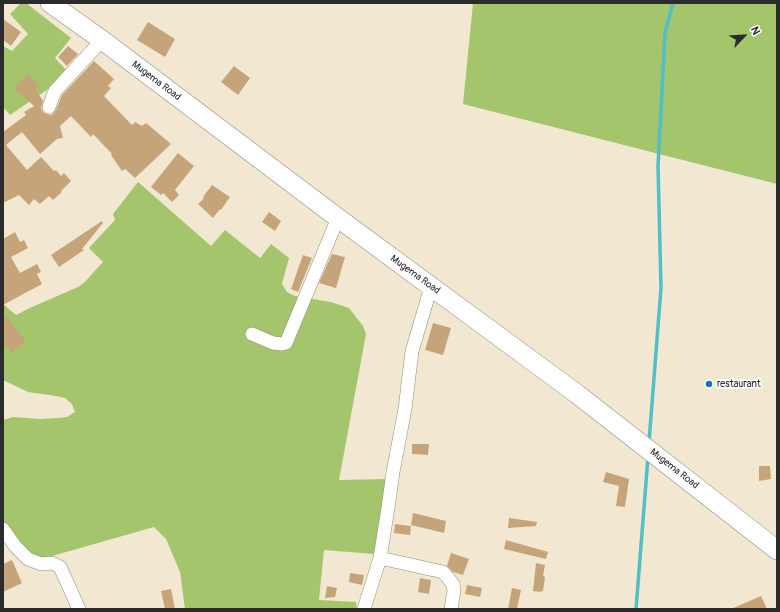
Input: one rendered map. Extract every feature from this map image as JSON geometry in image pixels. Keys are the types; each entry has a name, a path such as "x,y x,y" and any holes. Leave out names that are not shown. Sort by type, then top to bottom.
{"street":[{"name":"Mugema Road","path":"58,5 102,40 338,218 578,394 777,550"},
{"path":"49,107 56,91 102,40"},
{"path":"252,334 273,343 286,343 338,218"},
{"path":"364,609 380,558 393,472 405,409 412,351 431,287"},
{"path":"3,529 15,546 28,559 41,564 52,563 60,567 70,586 79,609"},
{"path":"380,558 443,572 453,584 454,591 451,609"}],"green space":[{"path":"21,3 26,3 71,38 55,58 68,72 57,83 10,115 3,107 3,46 12,51 28,34 10,14"},
{"path":"473,3 777,3 777,184 463,104"},
{"path":"138,182 211,246 225,230 260,258 271,244 289,258 282,284 287,292 295,296 331,302 349,308 363,326 366,334 339,480 387,479 374,554 324,550 319,600 356,602 357,609 185,609 180,572 166,539 154,527 24,564 3,529 3,420 13,417 40,419 67,417 75,412 72,404 65,398 28,392 3,380 3,304 16,315 78,287 85,282 103,262 89,248 115,220 113,214"}],"building":[{"path":"3,19 21,32 11,46 3,40"},
{"path":"148,22 175,39 165,57 137,40"},
{"path":"68,46 78,54 67,66 58,57"},
{"path":"94,61 114,79 108,86 111,88 104,96 132,125 135,122 142,126 146,123 171,144 135,178 125,169 122,171 111,155 112,154 93,134 91,137 71,116 60,126 63,138 57,139 40,154 22,132 6,145 27,170 41,157 54,171 56,170 61,176 64,173 71,181 53,200 49,196 40,204 34,199 29,205 19,195 3,203 3,132 26,115 24,112 34,106 14,88 27,74 40,86 36,90 43,101 41,108 43,112 51,115 56,110 62,95"},
{"path":"234,66 250,78 238,95 221,82"},
{"path":"178,153 194,166 175,190 179,195 172,202 163,193 161,195 151,187"},
{"path":"212,185 230,197 213,218 198,204 204,198 203,197"},
{"path":"269,212 281,221 275,231 262,222"},
{"path":"102,221 103,223 82,249 84,250 59,267 51,255"},
{"path":"15,232 20,242 24,240 28,248 11,257 20,273 37,264 41,272 37,274 42,284 3,305 3,239"},
{"path":"332,254 345,257 336,288 319,283"},
{"path":"303,255 312,258 298,292 291,289"},
{"path":"3,313 26,341 12,353 3,342"},
{"path":"433,323 451,328 443,355 425,350"},
{"path":"412,444 429,444 428,455 412,454"},
{"path":"759,466 770,466 771,479 759,481"},
{"path":"606,472 629,479 625,507 616,506 619,486 603,482"},
{"path":"413,513 446,521 444,533 411,525"},
{"path":"509,518 537,522 536,526 508,528"},
{"path":"395,524 411,526 410,535 394,533"},
{"path":"506,540 548,552 546,559 504,549"},
{"path":"451,553 469,559 463,575 453,572 447,566"},
{"path":"12,560 22,583 3,592 3,564"},
{"path":"536,563 545,565 543,591 541,592 533,591"},
{"path":"350,573 364,575 362,585 349,582"},
{"path":"420,578 431,580 429,594 418,592"},
{"path":"467,585 482,588 480,597 465,594"},
{"path":"327,586 337,588 335,597 325,598"},
{"path":"512,588 521,590 517,609 508,609"},
{"path":"171,589 175,609 165,609 161,591"},
{"path":"761,596 767,609 731,609"}],"waterway":[{"path":"649,442 661,288 658,166 665,33 673,3"},
{"path":"636,609 648,457"}],"place":[{"name":"restaurant","path":"709,384"}]}
